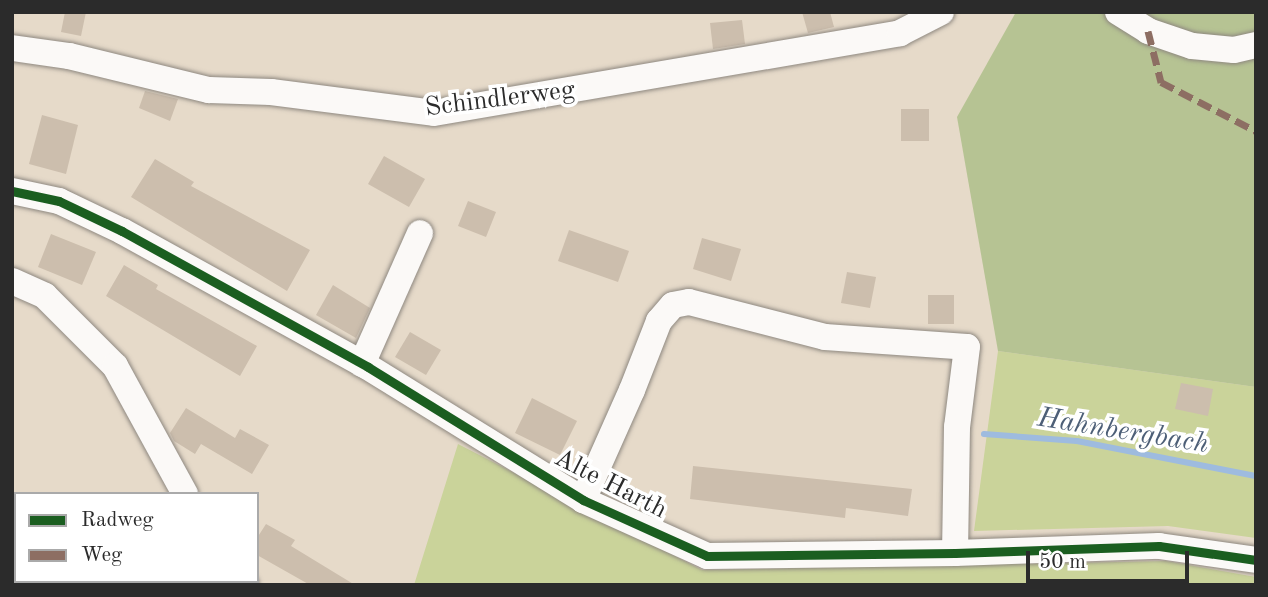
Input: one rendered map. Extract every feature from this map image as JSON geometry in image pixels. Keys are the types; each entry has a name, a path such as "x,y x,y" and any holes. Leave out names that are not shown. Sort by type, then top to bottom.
{"street":[{"name":"Schindlerweg","path":"12,48 69,56 209,90 271,92 435,113 900,33 941,12"},
{"path":"1118,12 1148,30 1192,46 1234,50 1256,45"},
{"name":"Alte Harth","path":"12,191 59,201 122,232 362,365 583,500 707,556 955,553 1159,546 1256,560"},
{"path":"362,365 420,233"},
{"path":"12,281 45,296 115,366 184,492"},
{"name":"Alte Harth","path":"583,500 659,321 673,305 689,302 825,337 967,347 957,427 955,553"}],"green space":[{"path":"1016,12 1256,12 1256,387 998,351 957,117"},
{"path":"998,351 1256,387 1256,538 1168,526 974,531"},
{"path":"458,444 702,570 1166,561 1256,577 1256,585 414,585"}],"building":[{"path":"65,12 86,12 81,36 61,32"},
{"path":"802,12 830,12 834,27 808,33"},
{"path":"742,20 745,44 713,49 710,23"},
{"path":"145,91 178,99 170,121 139,108"},
{"path":"901,109 929,109 929,141 901,141"},
{"path":"42,115 78,125 66,174 29,164"},
{"path":"384,156 425,179 409,207 368,184"},
{"path":"155,159 194,182 191,186 310,250 287,291 131,197"},
{"path":"468,201 496,212 486,237 458,226"},
{"path":"569,230 629,251 618,282 558,261"},
{"path":"51,234 96,252 82,285 38,267"},
{"path":"702,238 741,249 731,281 693,269"},
{"path":"124,265 158,285 156,289 257,346 240,376 106,296"},
{"path":"847,272 876,277 870,308 841,303"},
{"path":"333,285 370,308 356,338 316,315"},
{"path":"928,295 954,295 954,324 928,324"},
{"path":"410,332 441,350 426,375 395,357"},
{"path":"1181,383 1213,389 1208,416 1175,409"},
{"path":"532,398 577,421 560,455 515,433"},
{"path":"186,408 235,438 240,429 269,445 252,474 201,444 195,454 174,441 170,433"},
{"path":"693,466 912,489 908,516 846,508 845,518 690,499"},
{"path":"266,524 295,540 291,546 355,585 310,585 259,556 259,535"}],"waterway":[{"name":"Hahnbergbach","path":"984,434 1077,441 1256,476"}],"marked path":[{"path":"1148,31 1161,82 1256,131"}],"cycle path":[{"path":"12,191 59,201 122,231 368,367 583,500 707,556 955,553 1159,546 1256,560"}]}
